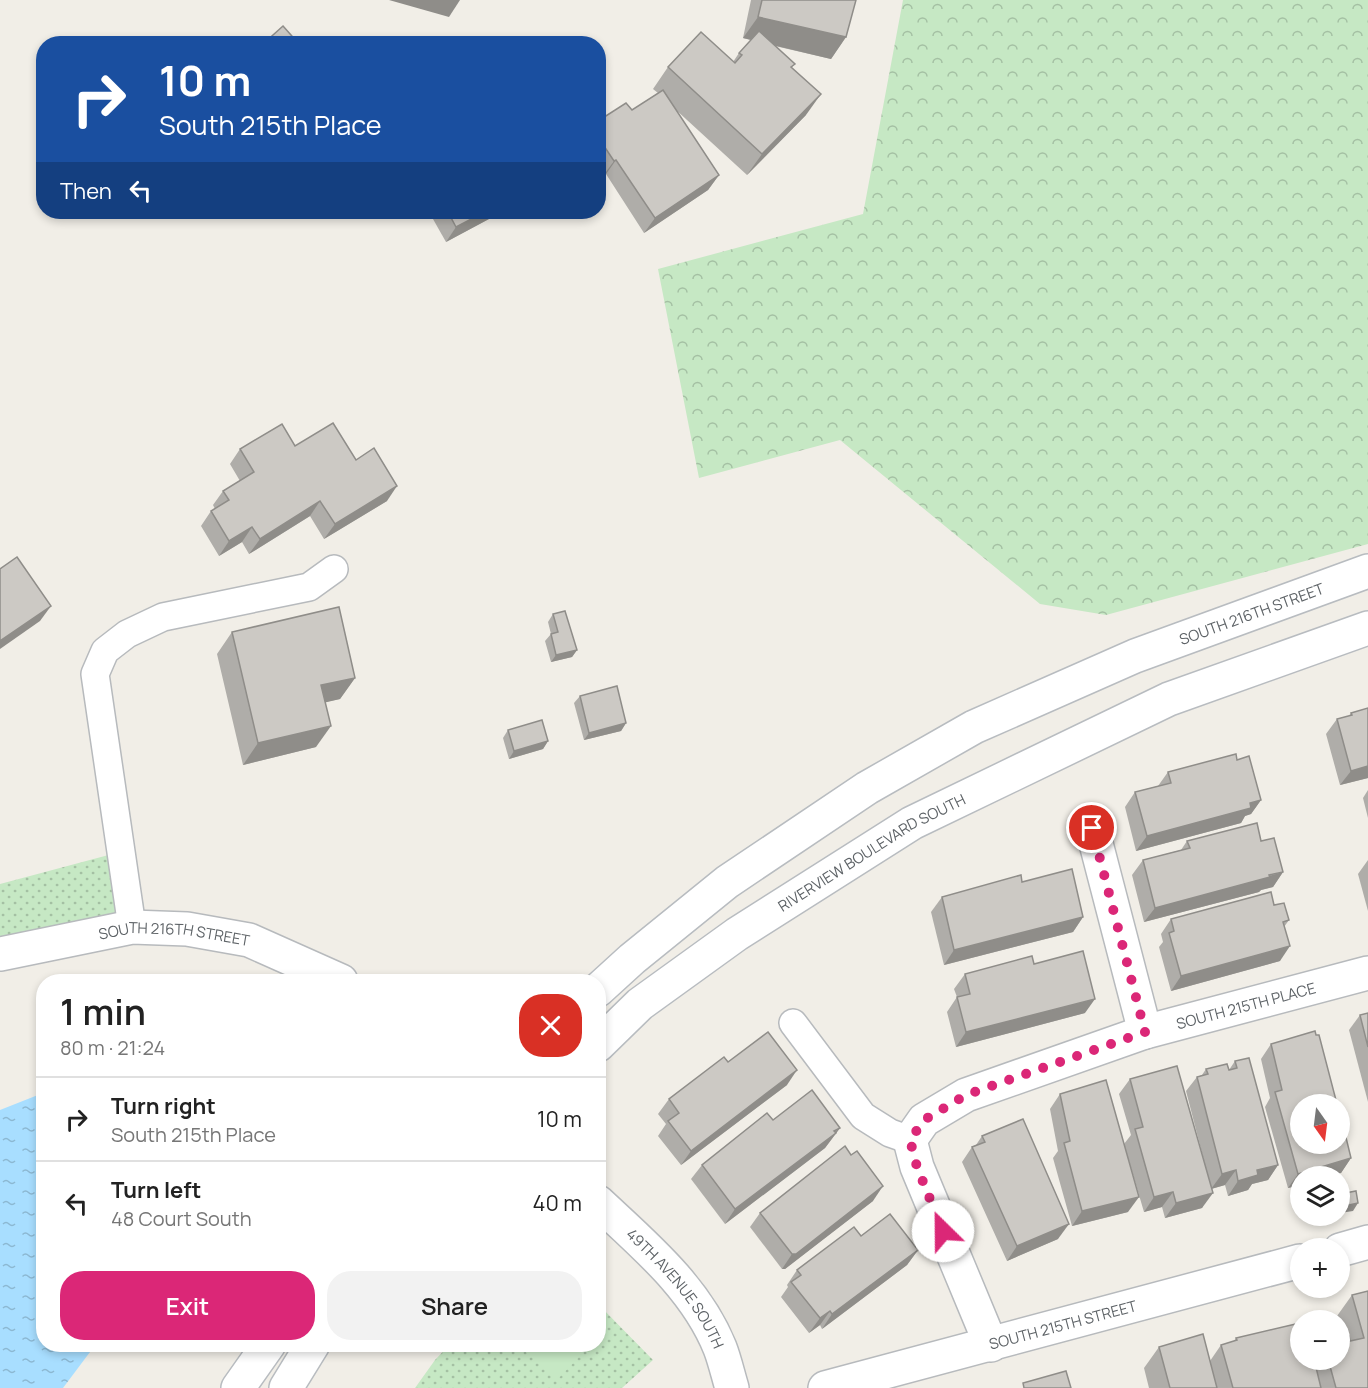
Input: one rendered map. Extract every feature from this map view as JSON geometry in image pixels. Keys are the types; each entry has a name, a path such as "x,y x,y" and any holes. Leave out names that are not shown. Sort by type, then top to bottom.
{"street":[{"name":"SOUTH 216TH STREET","path":"606,983 727,882 867,788 974,726 1135,656 1368,571"},
{"name":"RIVERVIEW BOULEVARD SOUTH","path":"606,1037 640,1004 737,934 912,823 1169,699 1368,628"},
{"path":"1092,828 1145,1032"},
{"name":"SOUTH 216TH STREET","path":"0,954 132,927 187,929 249,940 325,974"},
{"name":"SOUTH 215TH PLACE","path":"917,1130 966,1095 1145,1032 1368,973"},
{"path":"917,1130 917,1167 991,1345"},
{"name":"49TH AVENUE SOUTH","path":"606,1209 657,1257 694,1299 720,1347 732,1388"},
{"path":"1350,1247 1368,1242"},
{"name":"SOUTH 215TH STREET","path":"825,1388 1290,1264"},
{"path":"238,1388 263,1352"},
{"path":"286,1388 308,1352"}],"lane":[{"path":"132,927 95,674 105,651 127,634 163,616 309,587 334,568"},
{"path":"793,1023 863,1116 890,1133 917,1130"}],"green space":[{"path":"903,0 1368,0 1368,544 1106,615 1040,604 840,440 699,478 658,269 863,214"},
{"path":"131,849 144,906 0,945 0,884"},
{"path":"606,1312 653,1360 622,1388 415,1388 442,1352 606,1352"},
{"path":"526,1352 583,1352 557,1380"}],"water":[{"path":"36,1096 36,1352 90,1352 63,1388 0,1388 0,1110"}],"building":[{"path":"762,0 856,0 846,37 758,17"},
{"path":"283,26 292,36 272,36"},
{"path":"759,31 795,64 791,67 821,94 762,154 668,67 701,32 735,63 742,55 739,53"},
{"path":"663,90 719,175 655,218 606,149 606,116 626,103 632,110"},
{"path":"452,219 471,219 456,227"},
{"path":"333,423 356,460 374,448 397,486 335,524 320,501 260,539 252,527 229,541 211,511 229,500 223,491 254,472 240,449 282,424 295,446"},
{"path":"17,557 51,606 0,641 0,569"},
{"path":"339,607 355,678 321,685 331,726 258,743 232,632"},
{"path":"565,611 577,650 556,655 551,634 558,632 553,614"},
{"path":"617,686 626,723 589,733 580,696"},
{"path":"1368,708 1368,766 1351,771 1337,719"},
{"path":"542,720 548,741 514,751 508,730"},
{"path":"1236,754 1237,760 1249,756 1261,800 1250,803 1251,808 1147,836 1135,792 1171,783 1168,772"},
{"path":"1257,823 1261,841 1274,838 1283,872 1155,908 1143,860 1190,848 1187,841"},
{"path":"1072,869 1083,917 954,950 942,897 1021,875 1022,882"},
{"path":"1271,892 1274,905 1284,903 1289,920 1283,922 1290,946 1181,976 1169,933 1174,931 1171,919"},
{"path":"1083,951 1095,999 966,1032 957,997 970,994 965,974 1032,956 1034,964"},
{"path":"1368,1013 1368,1047 1360,1015"},
{"path":"1315,1031 1316,1035 1319,1035 1334,1094 1290,1094 1290,1145 1275,1092 1282,1090 1271,1044"},
{"path":"768,1032 797,1070 691,1151 668,1121 679,1113 669,1099 724,1057 728,1062"},
{"path":"1249,1058 1278,1165 1257,1170 1258,1175 1238,1181 1236,1170 1222,1174 1197,1077 1208,1074 1206,1069 1227,1064 1229,1070 1237,1068 1235,1061"},
{"path":"1177,1066 1213,1193 1176,1203 1173,1192 1154,1197 1135,1129 1143,1127 1130,1079"},
{"path":"1106,1080 1139,1197 1082,1211 1064,1143 1070,1141 1060,1094"},
{"path":"812,1090 840,1128 735,1209 702,1165 767,1113 773,1120"},
{"path":"1023,1119 1069,1224 1017,1246 972,1147 985,1142 982,1136"},
{"path":"845,1146 851,1155 857,1151 883,1186 796,1254 792,1254 760,1213"},
{"path":"1292,1154 1350,1154 1351,1158 1324,1166 1296,1166"},
{"path":"1356,1191 1358,1203 1350,1205 1350,1192"},
{"path":"890,1214 918,1250 832,1314 830,1311 820,1318 791,1282 801,1275 797,1270 854,1227 861,1236"},
{"path":"1368,1291 1368,1388 1336,1388 1331,1370 1350,1370 1350,1341 1364,1338 1352,1295"},
{"path":"1290,1325 1290,1370 1317,1370 1321,1388 1233,1388 1221,1345 1237,1340 1236,1338"},
{"path":"1203,1334 1217,1388 1170,1388 1159,1347"},
{"path":"1066,1371 1071,1388 1024,1388 1023,1383"}],"route":[{"path":"943,1231 917,1167 910,1140 924,1120 966,1095 1145,1032 1092,828"}]}
